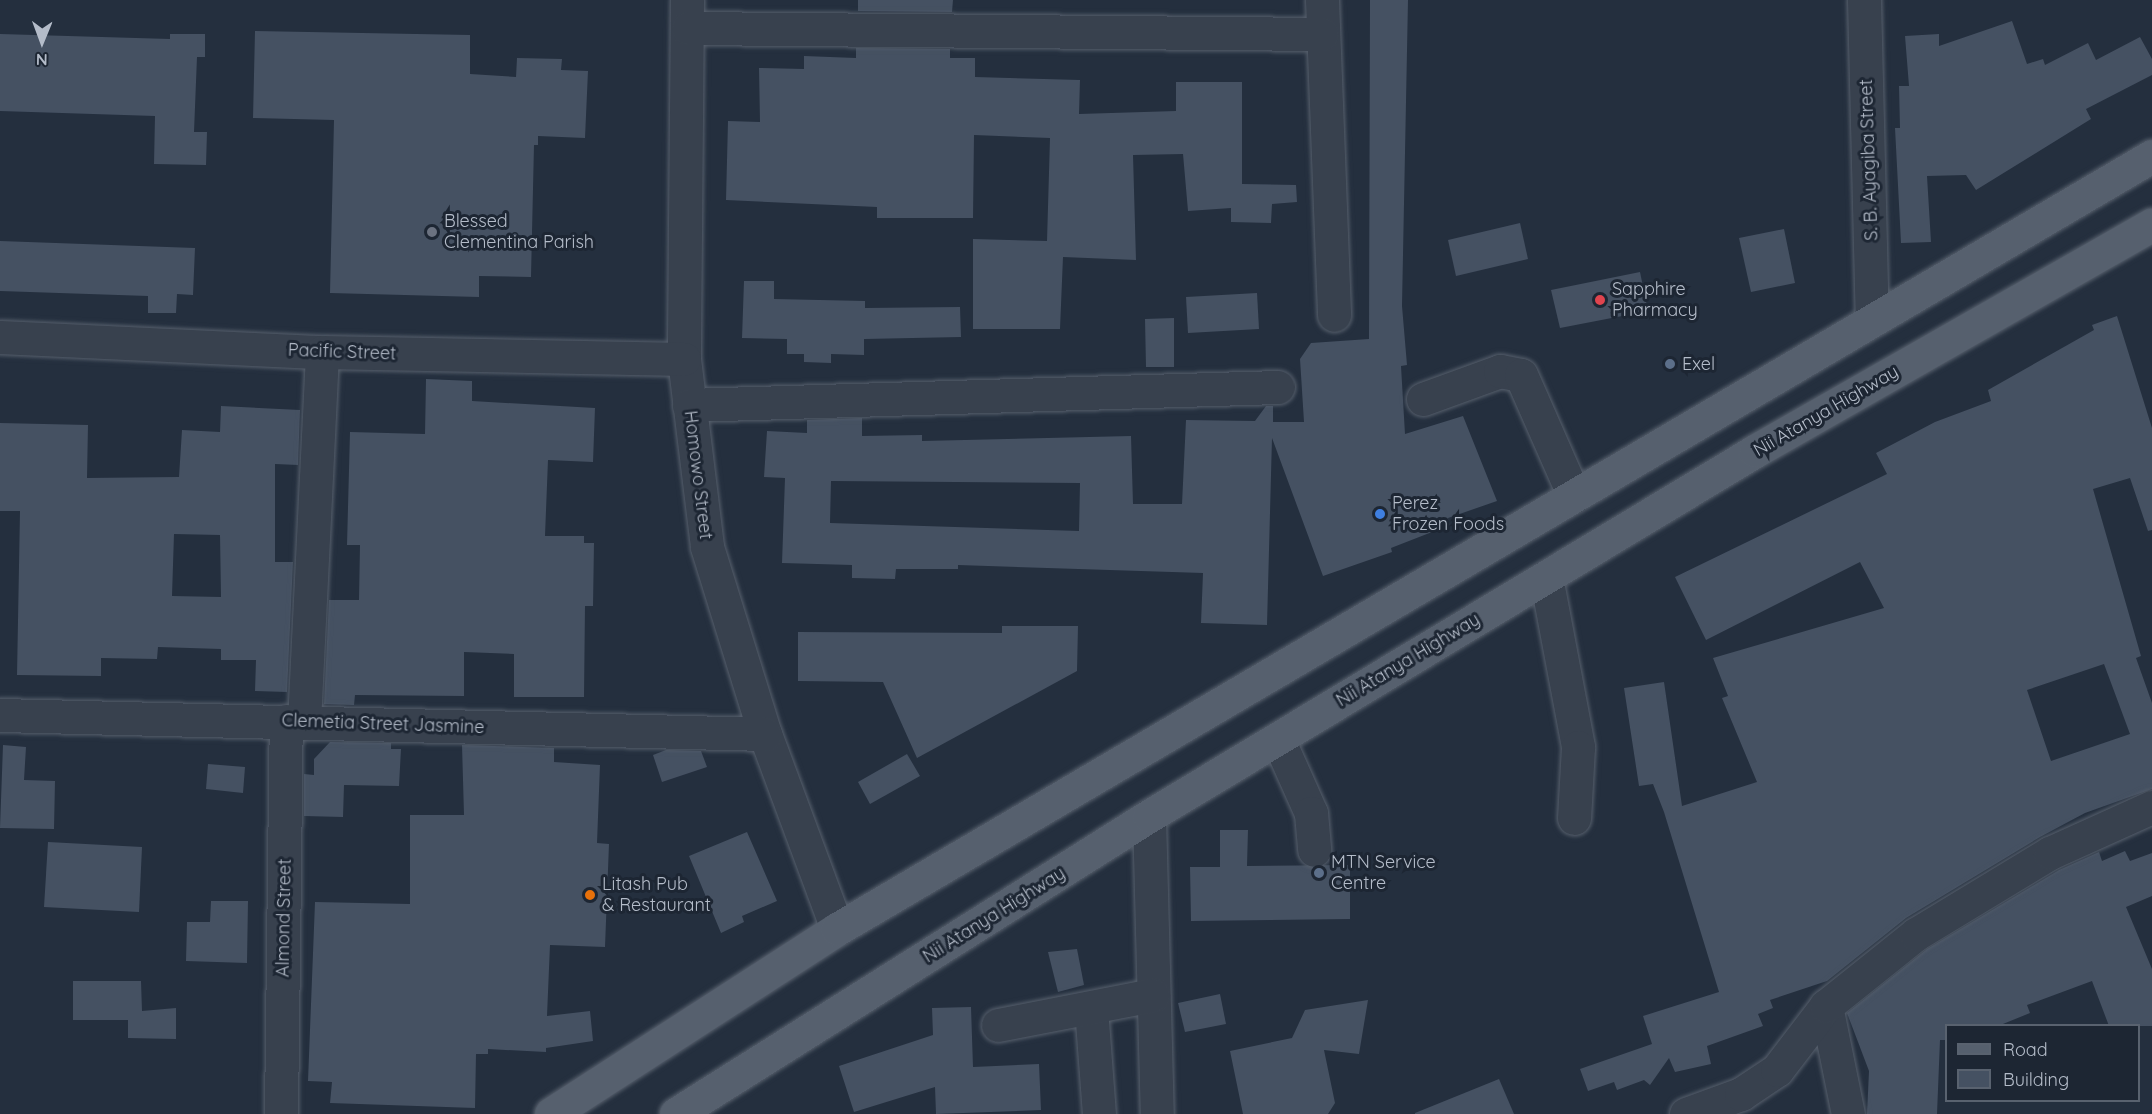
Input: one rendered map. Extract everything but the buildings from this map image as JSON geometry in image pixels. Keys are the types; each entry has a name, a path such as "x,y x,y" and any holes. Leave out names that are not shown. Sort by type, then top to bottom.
{"main road":[{"path":"551,1114 837,929 2152,156"},
{"name":"Nii Atanya Highway","path":"676,1114 1149,816 1755,451 2152,225"}],"street":[{"path":"1322,0 1334,315"},
{"name":"S. B. Ayagiba Street","path":"1864,0 1872,319"},
{"path":"688,14 1322,34"},
{"name":"Homowo Street","path":"688,14 684,359 707,547 765,734 837,929"},
{"name":"Pacific Street","path":"0,337 322,352 684,359"},
{"name":"Almond Street","path":"281,1114 295,722 322,352"},
{"path":"1423,399 1500,371 1521,375 1574,496"},
{"path":"689,405 1278,387"},
{"path":"1546,577 1577,737 1574,818"},
{"name":"Clemetia Street Jasmine","path":"0,715 765,734"},
{"path":"1278,739 1311,813 1314,850"},
{"path":"1686,1114 1741,1094 1777,1070 1826,1006 1935,923 2050,854 2152,807"},
{"path":"1149,816 1157,1114"},
{"path":"998,1025 1154,995"},
{"path":"1826,1006 1848,1114"},
{"path":"1091,1008 1099,1114"}],"place":[{"name":"Blessed Clementina Parish","path":"432,232"},
{"name":"Sapphire Pharmacy","path":"1600,300"},
{"name":"Exel","path":"1670,364"},
{"name":"Perez Frozen Foods","path":"1380,514"},
{"name":"MTN Service Centre","path":"1319,873"},
{"name":"Litash Pub & Restaurant","path":"590,895"}]}
